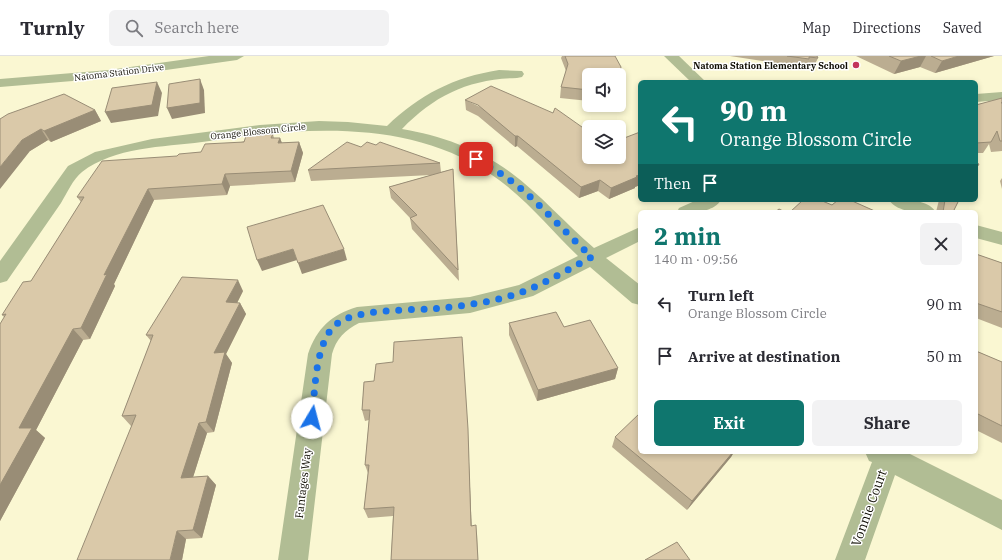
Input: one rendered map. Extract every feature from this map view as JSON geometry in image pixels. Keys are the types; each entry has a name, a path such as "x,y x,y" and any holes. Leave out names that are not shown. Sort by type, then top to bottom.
{"street":[{"name":"Natoma Station Drive","path":"0,83 109,74 236,56"},
{"path":"671,56 697,80"},
{"path":"391,131 405,115 423,102 456,83 477,77 518,74"},
{"path":"978,98 1002,96"},
{"name":"Orange Blossom Circle","path":"0,276 74,170 95,156 138,147 274,127 342,125 391,131 449,147 476,159 502,174 525,192 567,235 638,295"},
{"path":"690,210 708,202"},
{"path":"903,202 922,210"},
{"path":"978,232 1002,239"},
{"name":"Fantages Way","path":"293,560 320,354 322,346 334,327 346,318 357,315 441,308 498,299 525,291 638,235"},
{"path":"884,454 1002,515"},
{"name":"Vonnie Court","path":"850,560 884,454"}],"building":[{"path":"565,56 615,56 621,67 582,68 582,89 561,87 568,64"},
{"path":"787,56 817,56 818,58 809,57 809,59"},
{"path":"889,56 921,56 901,61"},
{"path":"931,56 959,56 942,61"},
{"path":"200,79 200,103 167,108 169,84"},
{"path":"157,82 152,105 105,112 112,88"},
{"path":"491,86 553,113 555,108 582,127 582,164 626,164 626,137 638,133 638,176 611,188 600,180 581,187 518,136 515,136 478,105 465,100"},
{"path":"64,94 95,110 44,131 41,129 22,140 0,167 0,119 8,114"},
{"path":"1002,98 1002,141 1000,141 997,131 991,142 978,143 978,104"},
{"path":"273,134 271,138 280,138 278,143 299,142 291,171 225,174 222,184 148,189 104,275 107,274 81,328 73,329 19,428 32,428 0,485 0,324 6,314 2,315 23,282 31,281 84,197 77,197 102,161 177,156 179,154 201,152 205,144 244,142 246,136"},
{"path":"347,142 361,147 367,142 376,145 380,142 440,163 308,170"},
{"path":"453,169 458,270 410,218 417,215 389,187"},
{"path":"801,202 825,202 832,205 836,202 854,202 872,210 792,210"},
{"path":"945,202 958,202 954,210 943,210"},
{"path":"323,205 344,249 298,263 293,249 257,260 247,227"},
{"path":"978,255 1002,263 1002,312 978,304"},
{"path":"182,277 238,280 226,302 240,303 214,353 225,352 206,422 199,423 181,478 208,476 193,530 177,531 170,560 77,560 136,415 122,416 153,335 146,335"},
{"path":"556,312 564,327 590,320 618,368 538,390 509,323"},
{"path":"462,337 468,429 471,526 476,525 478,560 391,560 394,507 364,509 369,465 365,465 370,410 362,410 364,382 374,381 376,364 393,362 394,342"},
{"path":"978,352 1002,362 1002,426 978,414"},
{"path":"638,415 638,454 731,454 692,501 615,437"},
{"path":"677,542 690,560 645,560"}],"place":[{"name":"Natoma Station Elementary School","path":"856,65"}],"route":[{"path":"312,418 322,346 328,334 334,327 346,318 372,313 470,305 498,299 525,291 592,257 567,235 525,192 502,174 476,159"}]}
